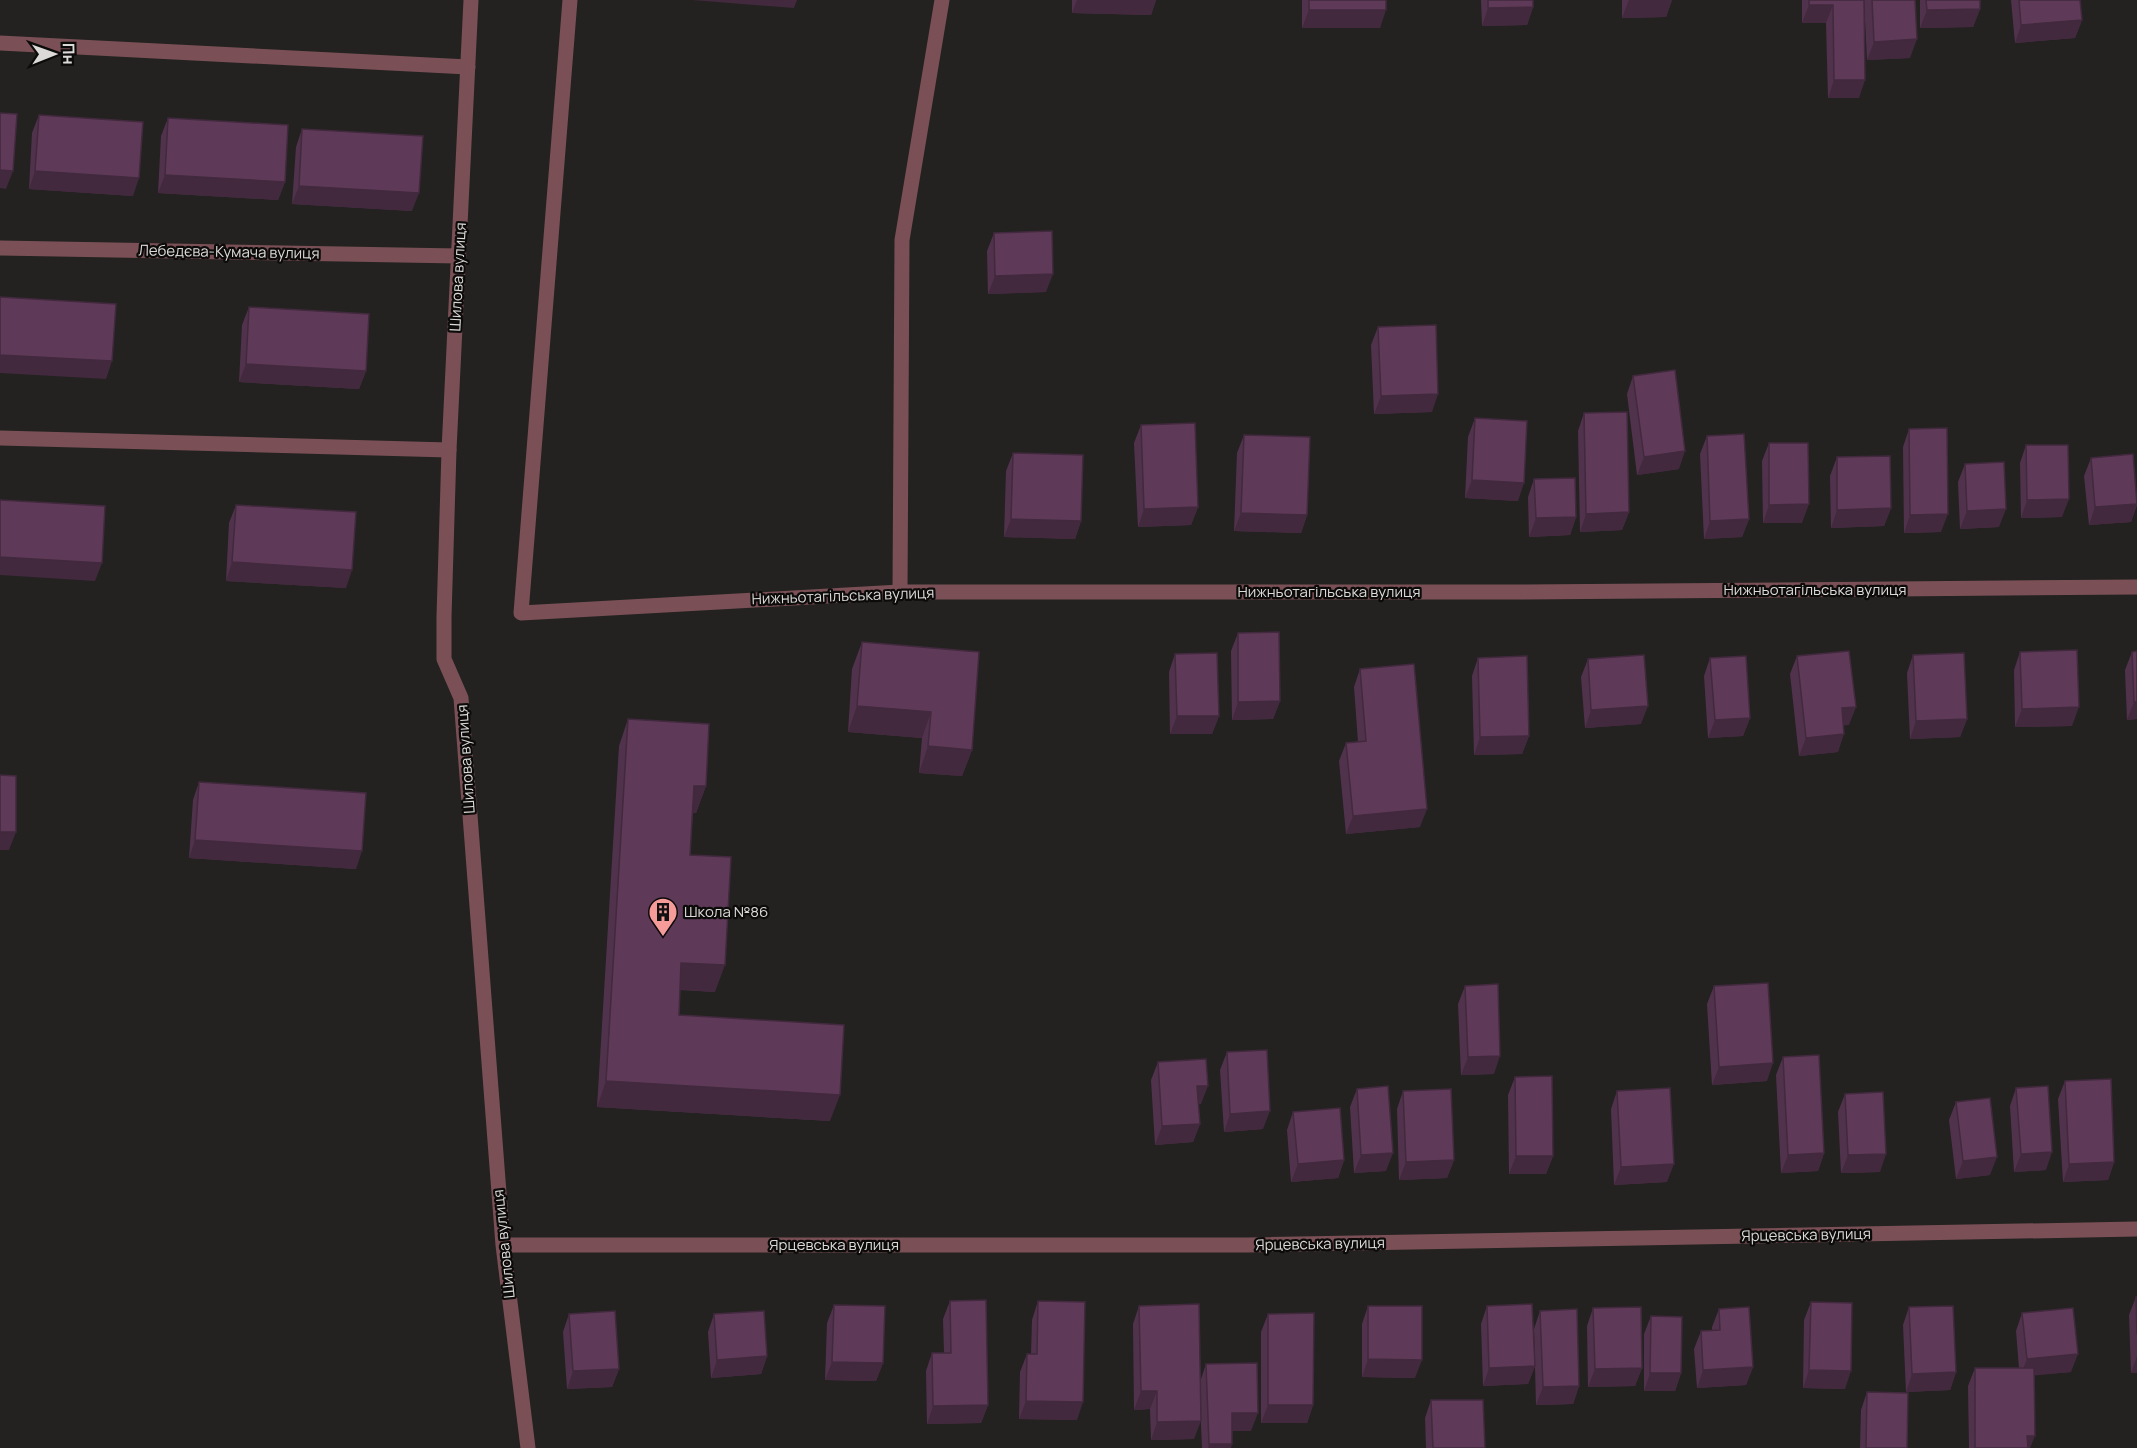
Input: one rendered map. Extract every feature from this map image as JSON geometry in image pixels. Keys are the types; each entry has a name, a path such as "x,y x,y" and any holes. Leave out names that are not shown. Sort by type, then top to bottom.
{"street":[{"name":"Шилова вулиця","path":"471,0 449,450 444,659 461,698 503,1245 528,1448"},
{"name":"Нижньотагільська вулиця","path":"570,0 521,613 900,592 1517,592 2137,587"},
{"path":"900,592 902,240 942,0"},
{"path":"0,43 468,68"},
{"name":"Лебедєва-Кумача вулиця","path":"0,248 459,256"},
{"path":"0,438 449,450"},
{"name":"Ярцевська вулиця","path":"503,1245 1248,1245 2137,1229"}],"building":[{"path":"1309,0 1386,0 1386,10 1309,10"},
{"path":"1488,0 1533,0 1533,7 1488,8"},
{"path":"1809,0 1864,0 1865,80 1834,80 1833,5 1809,5"},
{"path":"1872,0 1915,0 1917,39 1874,42"},
{"path":"1926,0 1980,0 1980,9 1927,10"},
{"path":"2019,0 2080,0 2082,20 2021,25"},
{"path":"0,113 17,114 13,171 0,170"},
{"path":"39,115 143,122 139,178 35,171"},
{"path":"168,118 288,125 285,182 165,175"},
{"path":"302,129 423,136 419,193 299,186"},
{"path":"1052,231 1053,274 995,276 994,233"},
{"path":"0,297 116,304 112,361 0,355"},
{"path":"249,307 369,314 366,371 246,364"},
{"path":"1436,325 1438,394 1381,396 1378,327"},
{"path":"1675,370 1685,451 1644,457 1633,376"},
{"path":"1627,412 1629,512 1586,514 1584,413"},
{"path":"1475,418 1527,421 1524,483 1472,480"},
{"path":"1195,423 1198,507 1144,509 1141,425"},
{"path":"1947,428 1948,514 1910,515 1909,429"},
{"path":"1744,434 1749,519 1710,521 1707,436"},
{"path":"1244,435 1310,437 1307,515 1241,513"},
{"path":"1769,443 1808,443 1809,504 1769,505"},
{"path":"2026,445 2068,445 2069,499 2027,500"},
{"path":"1013,453 1083,455 1081,521 1011,519"},
{"path":"2133,454 2137,504 2095,507 2091,458"},
{"path":"1890,456 1891,508 1837,510 1837,457"},
{"path":"2004,462 2006,509 1967,511 1965,464"},
{"path":"1575,478 1576,517 1536,518 1534,479"},
{"path":"0,500 105,506 102,563 0,557"},
{"path":"236,505 356,512 352,570 232,562"},
{"path":"1279,632 1280,701 1238,702 1238,633"},
{"path":"862,642 979,652 972,750 928,746 931,712 857,706"},
{"path":"2077,650 2079,707 2022,709 2020,652"},
{"path":"1849,651 1856,707 1842,708 1844,734 1806,738 1797,656"},
{"path":"2137,651 2137,702 2134,702 2132,652"},
{"path":"1217,653 1219,716 1177,716 1175,654"},
{"path":"1964,653 1967,719 1916,721 1913,655"},
{"path":"1644,655 1648,706 1591,710 1588,659"},
{"path":"1527,656 1529,736 1480,737 1478,658"},
{"path":"1746,656 1750,718 1715,720 1710,658"},
{"path":"1414,664 1427,809 1353,816 1346,743 1366,741 1360,669"},
{"name":"Школа №86","path":"628,719 709,724 706,786 694,786 690,855 731,857 725,965 681,963 679,1015 844,1025 840,1095 606,1081"},
{"path":"0,775 16,776 16,832 0,832"},
{"path":"199,782 366,793 362,851 195,840"},
{"path":"1768,983 1773,1063 1719,1067 1714,986"},
{"path":"1498,984 1500,1056 1468,1057 1465,986"},
{"path":"1267,1050 1270,1111 1230,1114 1227,1052"},
{"path":"1819,1055 1824,1153 1788,1155 1783,1057"},
{"path":"1206,1059 1208,1086 1197,1086 1200,1124 1162,1126 1158,1062"},
{"path":"1552,1076 1553,1156 1516,1156 1515,1077"},
{"path":"2111,1079 2114,1162 2069,1164 2065,1081"},
{"path":"1388,1086 1393,1153 1361,1155 1357,1089"},
{"path":"2048,1086 2052,1152 2021,1154 2016,1088"},
{"path":"1670,1088 1674,1164 1621,1167 1617,1091"},
{"path":"1451,1089 1454,1160 1406,1162 1403,1091"},
{"path":"1883,1092 1886,1154 1848,1155 1845,1094"},
{"path":"1990,1098 1997,1157 1963,1161 1956,1102"},
{"path":"1340,1108 1344,1160 1298,1164 1293,1112"},
{"path":"986,1300 988,1405 933,1406 932,1353 951,1353 950,1301"},
{"path":"1038,1301 1085,1302 1083,1402 1026,1401 1027,1354 1037,1354"},
{"path":"1811,1302 1852,1303 1851,1371 1809,1370"},
{"path":"1199,1304 1201,1421 1157,1422 1157,1391 1141,1391 1139,1306"},
{"path":"1532,1304 1535,1366 1489,1368 1487,1306"},
{"path":"834,1305 885,1306 883,1363 832,1362"},
{"path":"1368,1306 1422,1306 1422,1360 1368,1359"},
{"path":"1953,1306 1956,1372 1912,1374 1909,1307"},
{"path":"1641,1307 1642,1368 1595,1369 1593,1308"},
{"path":"1749,1307 1753,1367 1703,1370 1701,1331 1720,1330 1719,1309"},
{"path":"2073,1308 2078,1354 2027,1359 2022,1313"},
{"path":"1577,1309 1579,1386 1543,1387 1540,1311"},
{"path":"615,1311 619,1369 573,1371 569,1314"},
{"path":"764,1311 767,1356 717,1360 714,1314"},
{"path":"1314,1313 1313,1405 1268,1405 1268,1314"},
{"path":"1651,1316 1682,1317 1681,1373 1650,1373"},
{"path":"1257,1363 1258,1413 1232,1413 1232,1444 1209,1444 1206,1364"},
{"path":"1975,1368 2034,1368 2035,1436 2027,1436 2028,1448 1975,1448"},
{"path":"1867,1392 1908,1393 1907,1448 1866,1448"},
{"path":"1431,1400 1483,1400 1485,1448 1433,1448"}],"place":[{"name":"Школа №86","path":"663,938"}]}
